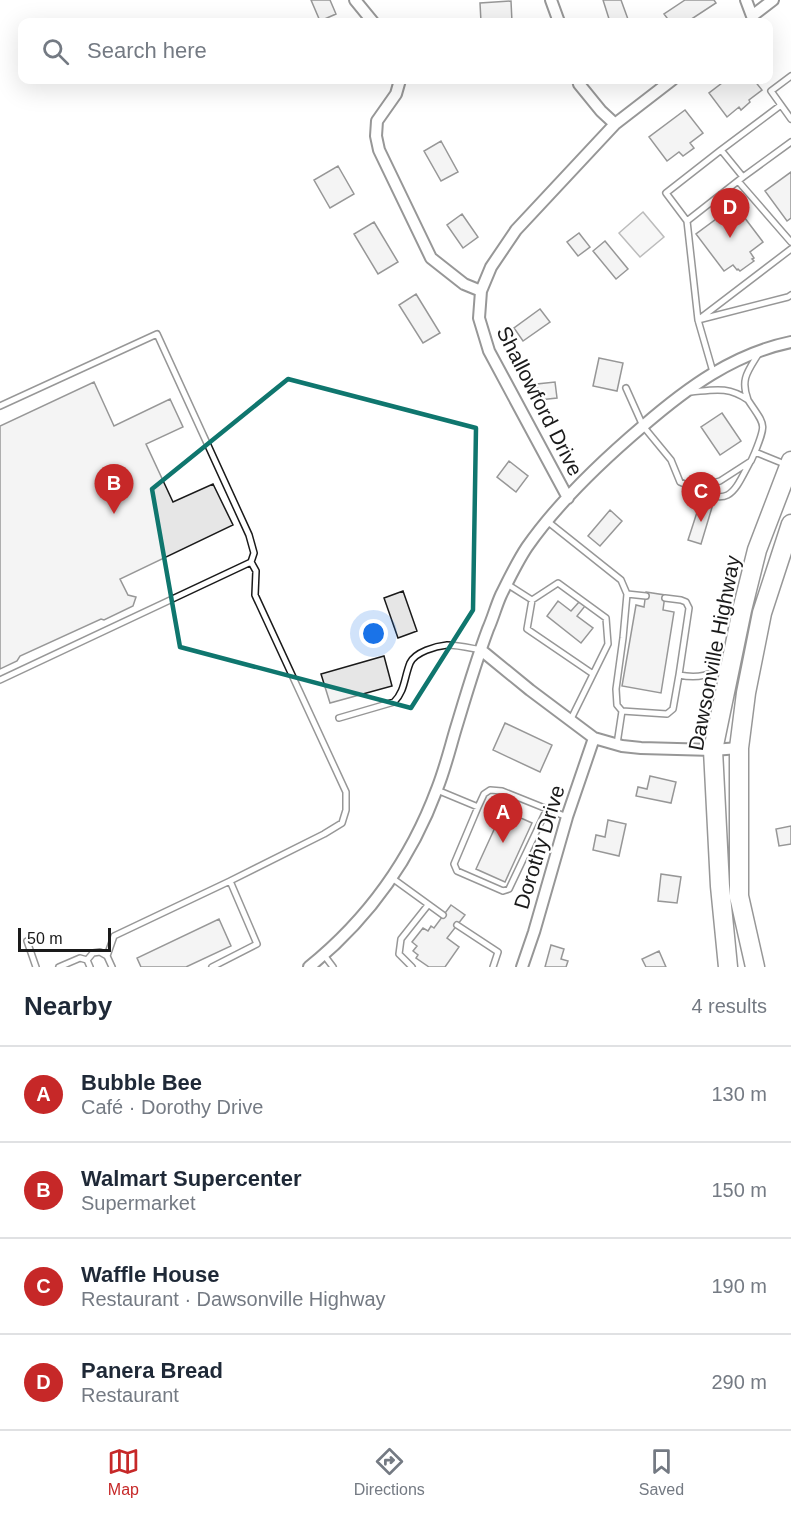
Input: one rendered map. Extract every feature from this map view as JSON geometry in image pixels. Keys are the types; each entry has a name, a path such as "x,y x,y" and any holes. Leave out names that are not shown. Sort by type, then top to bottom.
{"main road":[{"name":"Dawsonville Highway","path":"728,967 720,886 713,750 741,610 757,550 790,463"},
{"name":"Dawsonville Highway","path":"756,967 739,896 739,748 746,693 762,613 791,524"}],"street":[{"path":"355,0 370,18"},
{"path":"551,0 558,18"},
{"path":"746,0 748,18"},
{"path":"749,18 773,0"},
{"path":"399,84 396,94 377,121 375,136 379,150 431,258 464,284 481,291 491,267 516,230 615,124 667,84"},
{"path":"579,84 615,124"},
{"name":"Shallowford Drive","path":"481,291 479,318 489,351 568,498"},
{"path":"309,967 337,944 375,901 392,878 415,839 437,790 500,597 526,549 547,521 619,446 665,407 713,372 746,356 791,342"},
{"path":"481,650 594,738 622,746 641,748 713,750 739,748"},
{"name":"Dorothy Drive","path":"522,967 567,817 594,738"}],"lane":[{"path":"791,76 771,91 791,119"},
{"path":"713,372 698,320 687,220 666,193 781,105"},
{"path":"687,220 791,142"},
{"path":"721,150 791,242"},
{"path":"698,320 791,249"},
{"path":"698,320 791,295"},
{"path":"0,406 157,333 249,535 254,553 252,562 256,571 255,595 346,792 346,810 342,823 230,881 114,936 107,956"},
{"path":"626,388 643,426 671,460 680,482 720,498 733,492 739,483 764,430 762,421 748,400 744,389 745,378 760,351"},
{"path":"686,392 724,390 737,393 748,400"},
{"path":"755,452 790,463"},
{"path":"694,488 720,481 751,461"},
{"path":"547,521 621,580 627,594 616,689 617,705 622,711 667,714 673,709 689,608 686,602 665,598"},
{"path":"0,680 252,562"},
{"path":"570,721 608,644 606,618 558,583 532,600 527,629 593,674"},
{"path":"507,584 532,600"},
{"path":"627,594 646,596"},
{"path":"339,718 394,702 400,696 414,656 448,645 481,650"},
{"path":"679,675 689,677 708,675 730,664"},
{"path":"617,744 622,711"},
{"path":"437,790 478,807"},
{"path":"547,809 509,889 503,891 457,871 454,864 484,794 490,790 502,791 547,809 567,817"},
{"path":"392,878 443,915"},
{"path":"212,967 257,944 230,881"},
{"path":"412,967 399,954 401,939 428,905"},
{"path":"458,925 498,952 494,967"},
{"path":"27,941 36,967"},
{"path":"87,960 93,953 100,952 107,956 112,967"},
{"path":"324,955 333,967"},
{"path":"59,967 80,958 87,960"},
{"path":"87,960 90,967"}],"highlighted area":[{"path":"288,379 476,428 473,610 411,708 180,647 152,489"}],"shaded area":[{"path":"643,212 664,237 640,257 619,233"}],"building":[{"path":"311,0 330,0 336,14 327,18 319,18"},
{"path":"603,0 621,0 628,18 609,18"},
{"path":"685,0 714,0 716,3 693,18 667,18 664,14"},
{"path":"511,1 512,18 481,18 480,3"},
{"path":"721,84 757,84 762,90 741,110 739,107 727,117 709,93"},
{"path":"685,110 703,133 690,143 694,148 683,156 679,152 667,161 649,137"},
{"path":"441,141 458,172 441,181 424,151"},
{"path":"338,166 354,194 330,208 314,180"},
{"path":"791,172 791,218 787,221 765,191"},
{"path":"735,205 763,242 750,252 754,261 740,271 733,265 724,271 696,234"},
{"path":"462,214 478,237 463,248 447,225"},
{"path":"374,222 398,262 378,274 354,234"},
{"path":"579,233 590,247 578,256 567,242"},
{"path":"605,241 628,269 616,279 593,251"},
{"path":"416,294 440,333 423,343 399,305"},
{"path":"540,309 550,322 523,341 514,328"},
{"path":"599,358 623,363 617,391 593,386"},
{"path":"94,382 114,426 170,399 183,427 146,444 173,502 213,484 233,525 120,579 128,595 136,597 133,606 20,656 17,661 0,669 0,426"},
{"path":"555,382 557,398 539,400 537,384"},
{"path":"722,413 741,441 720,455 701,427"},
{"path":"509,461 528,476 516,492 497,477"},
{"path":"701,500 713,504 701,544 688,540"},
{"path":"610,510 622,521 600,546 588,536"},
{"path":"403,591 417,631 398,638 384,598"},
{"path":"646,592 665,595 663,610 674,612 661,693 622,686 636,605 644,607"},
{"path":"558,601 571,611 579,602 585,606 577,616 593,628 581,643 547,616"},
{"path":"384,656 392,686 330,703 321,674"},
{"path":"505,723 552,745 540,772 493,750"},
{"path":"650,776 676,782 671,803 636,796 638,787 647,789"},
{"path":"503,810 532,823 505,882 476,869"},
{"path":"608,820 626,824 619,856 593,850 596,835 605,837"},
{"path":"791,826 791,844 779,846 776,829"},
{"path":"661,874 681,877 677,903 658,901"},
{"path":"451,905 465,915 447,938 459,947 445,967 429,967 416,958 418,955 413,951 417,946 412,942 423,928 428,931 431,926 434,928"},
{"path":"219,919 231,946 186,967 141,967 137,958"},
{"path":"551,945 564,949 561,959 568,961 566,967 545,967"},
{"path":"659,951 666,967 646,967 642,959"}],"place":[{"name":"Panera Bread","path":"730,238"},
{"name":"Walmart Supercenter","path":"114,514"},
{"name":"Waffle House","path":"701,522"},
{"name":"Bubble Bee","path":"503,843"}]}
